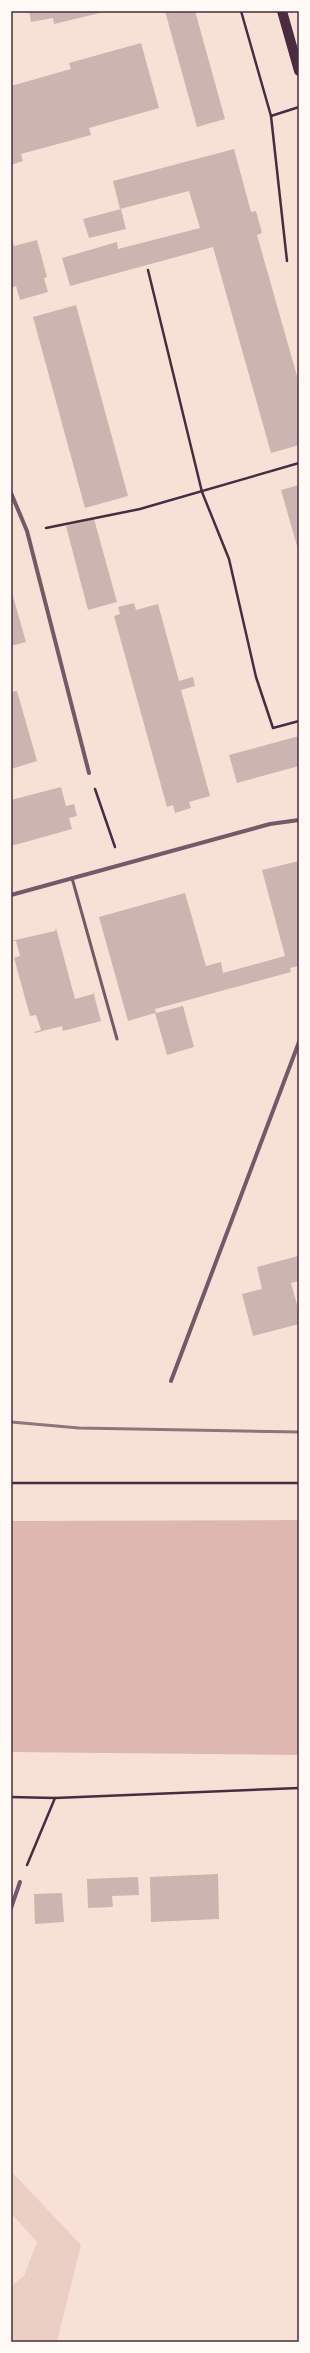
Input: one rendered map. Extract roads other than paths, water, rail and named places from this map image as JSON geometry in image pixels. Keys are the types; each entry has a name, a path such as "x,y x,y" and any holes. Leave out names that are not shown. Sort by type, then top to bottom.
{"main road":[{"path":"282,11 299,71"}],"street":[{"path":"11,493 27,531 89,773"},
{"path":"11,894 270,824 299,820"},
{"path":"171,1381 299,1042"},
{"path":"11,1908 20,1882"}],"lane":[{"path":"72,878 117,1039"}],"railway":[{"path":"11,1422 79,1428 299,1432"}]}
